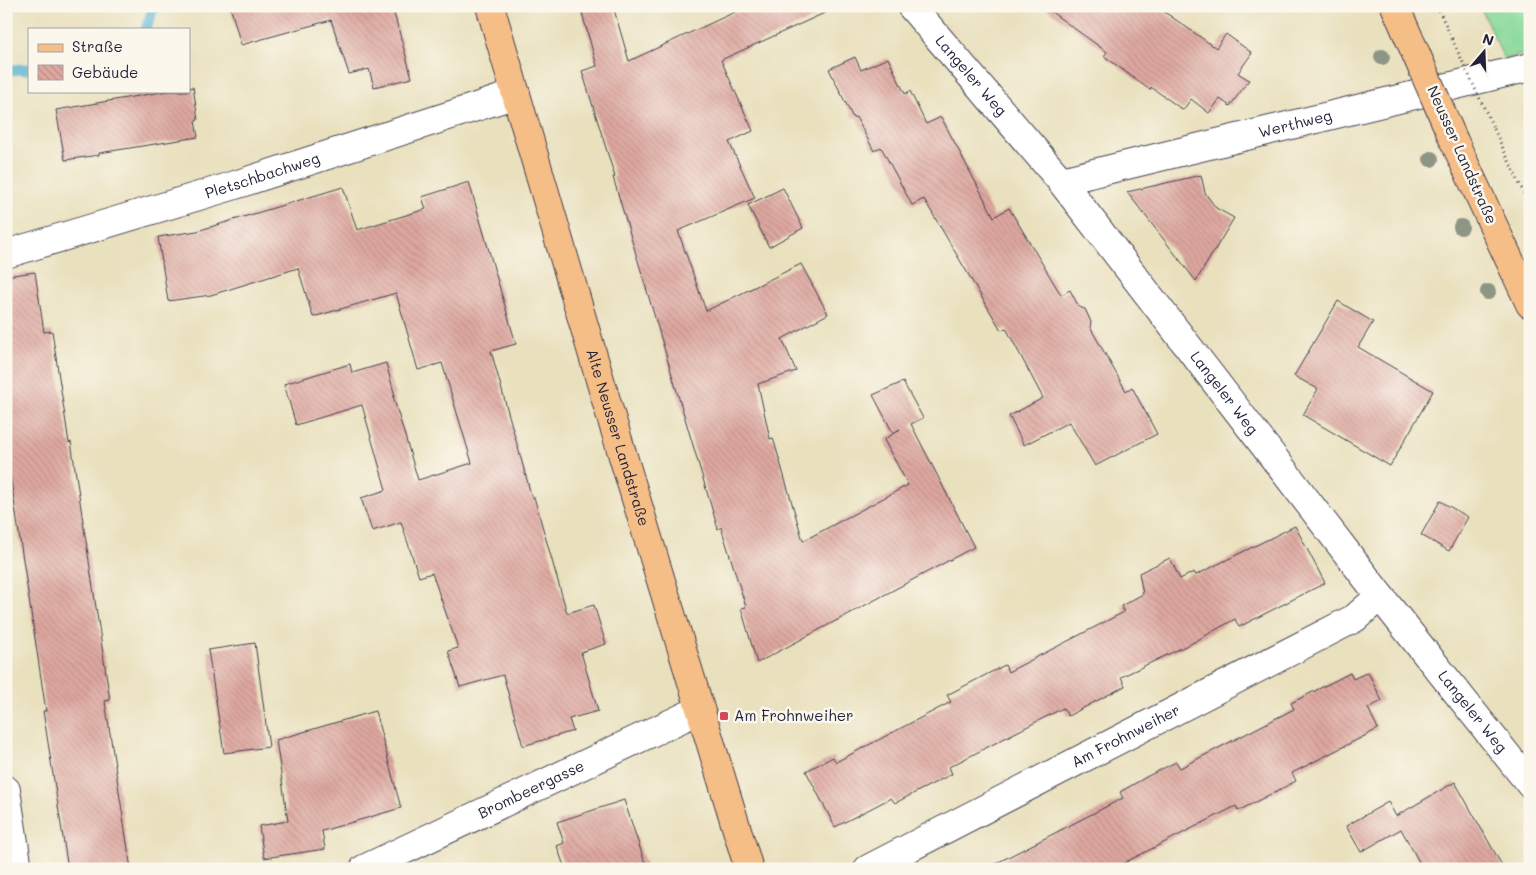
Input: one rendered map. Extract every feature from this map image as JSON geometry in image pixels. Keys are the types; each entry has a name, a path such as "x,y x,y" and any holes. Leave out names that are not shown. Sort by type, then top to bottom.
{"main road":[{"name":"Alte Neusser Landstraße","path":"490,6 606,400 748,869"},
{"name":"Neusser Landstraße","path":"1395,6 1454,141 1530,304"}],"street":[{"name":"Langeler Weg","path":"911,6 1061,181 1380,596 1530,784"},
{"name":"Werthweg","path":"1061,181 1530,67"},
{"name":"Pletschbachweg","path":"6,254 232,186 516,94"},
{"name":"Am Frohnweiher","path":"868,869 1355,618 1380,596"},
{"name":"Brombeergasse","path":"364,869 699,710"},
{"path":"6,790 18,869"}],"path":[{"path":"1437,6 1530,206"}],"green space":[{"path":"1480,6 1530,6 1530,53 1504,59"}],"building":[{"path":"230,6 392,6 412,78 374,87 369,69 349,74 331,20 241,45"},
{"path":"580,6 613,6 629,61 748,6 840,6 721,60 753,131 729,142 755,198 678,231 706,311 801,264 828,314 782,339 796,371 758,384 770,439 773,438 803,541 908,485 884,440 900,429 893,433 873,395 903,382 923,418 911,424 974,547 757,663 741,608 746,607 721,527 718,529 582,71 597,66"},
{"path":"1043,6 1156,6 1216,48 1226,34 1252,53 1238,73 1249,80 1230,106 1220,99 1209,113 1191,99 1183,110 1151,87 1150,90 1104,56 1107,52"},
{"path":"855,57 861,70 888,58 905,94 910,91 926,124 941,117 994,217 1009,208 1061,295 1070,290 1079,307 1085,309 1091,322 1090,327 1126,391 1132,387 1157,434 1095,466 1069,422 1024,445 1009,416 1043,398 1006,328 1001,330 924,199 912,205 881,147 874,151 856,117 853,118 829,69"},
{"path":"193,87 198,120 195,121 198,137 65,160 56,110 161,92 190,92 190,88"},
{"path":"1201,175 1205,193 1216,208 1234,218 1196,281 1127,192"},
{"path":"469,182 516,344 491,351 532,498 534,497 567,613 594,605 606,644 581,652 598,711 569,719 573,731 523,746 503,675 460,687 448,651 458,648 432,573 419,577 401,522 372,531 361,498 386,490 362,405 296,425 284,384 350,364 352,373 386,363 395,396 393,396 418,480 472,463 442,363 418,370 396,293 313,317 298,268 211,295 168,301 158,237 197,231 343,187 357,230 426,209 422,197"},
{"path":"783,188 803,228 769,247 748,205"},
{"path":"35,272 44,332 52,331 69,443 71,442 110,700 105,701 131,869 68,869 43,711 46,711 6,448 6,276"},
{"path":"1338,301 1373,322 1358,347 1433,391 1390,466 1303,415 1318,389 1294,376"},
{"path":"1440,501 1468,517 1449,551 1421,535"},
{"path":"1295,526 1325,583 1239,627 1235,619 1194,642 1121,677 1125,686 1068,716 1063,708 949,767 952,774 895,803 891,798 835,827 806,771 833,757 836,762 951,702 947,695 1005,665 1008,672 1124,612 1121,606 1143,594 1139,573 1170,558 1180,579 1194,572 1196,575"},
{"path":"255,643 269,747 224,753 208,650"},
{"path":"1368,672 1382,701 1368,708 1378,729 1292,773 1296,781 1238,811 1236,806 1112,869 985,869 1123,798 1120,792 1148,776 1176,762 1180,768 1294,709 1291,703 1350,673 1353,679"},
{"path":"375,711 401,808 322,831 325,849 264,858 259,826 288,821 276,740"},
{"path":"1455,782 1504,869 1423,869 1401,829 1361,852 1346,826 1388,802 1396,816"},
{"path":"624,800 647,869 565,869 557,846 564,843 557,822"}],"waterway":[{"path":"146,28 154,6"},
{"path":"6,70 28,69"}],"place":[{"name":"Am Frohnweiher","path":"724,716"}]}
